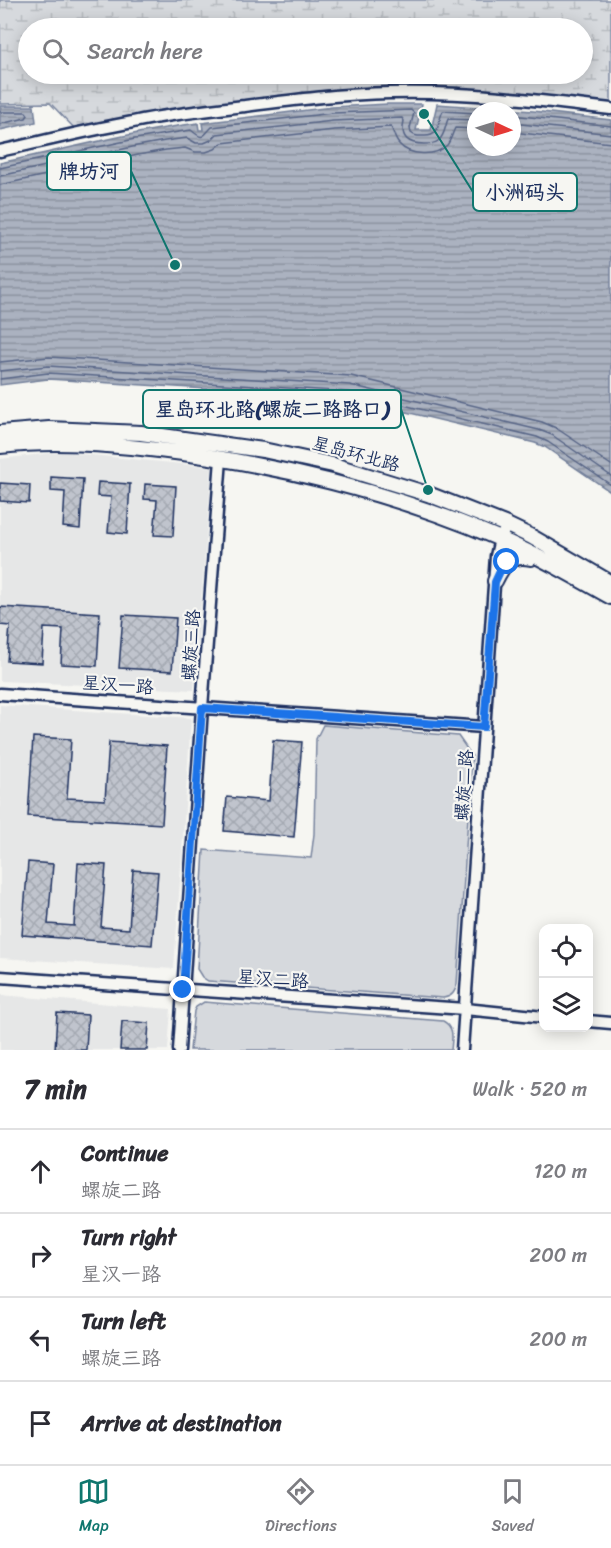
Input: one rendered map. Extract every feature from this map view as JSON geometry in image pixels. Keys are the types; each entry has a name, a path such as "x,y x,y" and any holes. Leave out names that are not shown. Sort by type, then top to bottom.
{"main road":[{"name":"星岛环北路","path":"0,433 49,429 141,433 263,450 322,463 428,494 507,525 611,583"},
{"name":"星岛环北路","path":"0,446 80,443 151,449 221,459 334,482 441,516 500,539 611,597"},
{"path":"495,582 502,567 517,556 544,561"}],"street":[{"path":"0,151 161,117 344,95 448,93 611,109"},
{"name":"螺旋三路","path":"179,1050 221,459"},
{"name":"螺旋二路","path":"462,1050 496,556 500,539 507,525"},
{"name":"星汉一路","path":"0,693 484,727"},
{"name":"星汉二路","path":"0,977 465,1009 539,1017"},
{"path":"593,1021 611,1023"}],"shaded area":[{"path":"61,452 212,467 194,690 0,681 0,459"},
{"path":"0,705 191,718 174,969 0,958"},
{"path":"0,995 171,1009 168,1050 0,1050"}],"green space":[{"path":"0,0 611,0 611,105 429,89 77,131 50,103 0,104"},
{"path":"323,725 458,736 472,756 457,984 449,997 208,981 197,969 204,850 311,858 314,834 316,739"},
{"path":"204,1002 443,1021 451,1030 451,1050 190,1050 194,1011"}],"water":[{"path":"422,104 416,130 431,130 437,104 467,106 467,156 521,156 521,110 611,120 611,492 545,447 535,443 348,398 48,379 0,385 0,163 173,127 198,123 199,130 203,130 202,123 332,107"},
{"path":"0,106 34,106 36,122 0,130"}],"building":[{"path":"51,477 83,479 80,529 63,527 65,492 51,491"},
{"path":"98,482 130,484 127,534 108,532 111,497 97,496"},
{"path":"0,483 30,485 29,503 0,501"},
{"path":"145,484 176,486 173,536 154,535 157,500 144,499"},
{"path":"0,607 100,613 97,666 61,664 63,629 44,628 42,663 7,661 10,626 0,625"},
{"path":"123,615 176,618 172,671 119,668"},
{"path":"33,737 71,739 67,798 105,800 109,742 167,746 162,824 28,816"},
{"path":"273,740 302,742 294,837 224,831 227,797 269,801"},
{"path":"28,862 53,864 48,924 74,926 78,863 106,865 101,927 129,929 133,870 158,872 152,945 22,935"},
{"path":"57,1013 88,1015 86,1050 55,1050"},
{"path":"122,1021 149,1023 147,1050 120,1050"}],"place":[{"name":"小洲码头","path":"424,114"},
{"name":"牌坊河","path":"175,265"},
{"name":"星岛环北路(螺旋二路路口)","path":"428,490"}],"route":[{"path":"183,990 202,708 484,727 495,582 507,562"}]}
